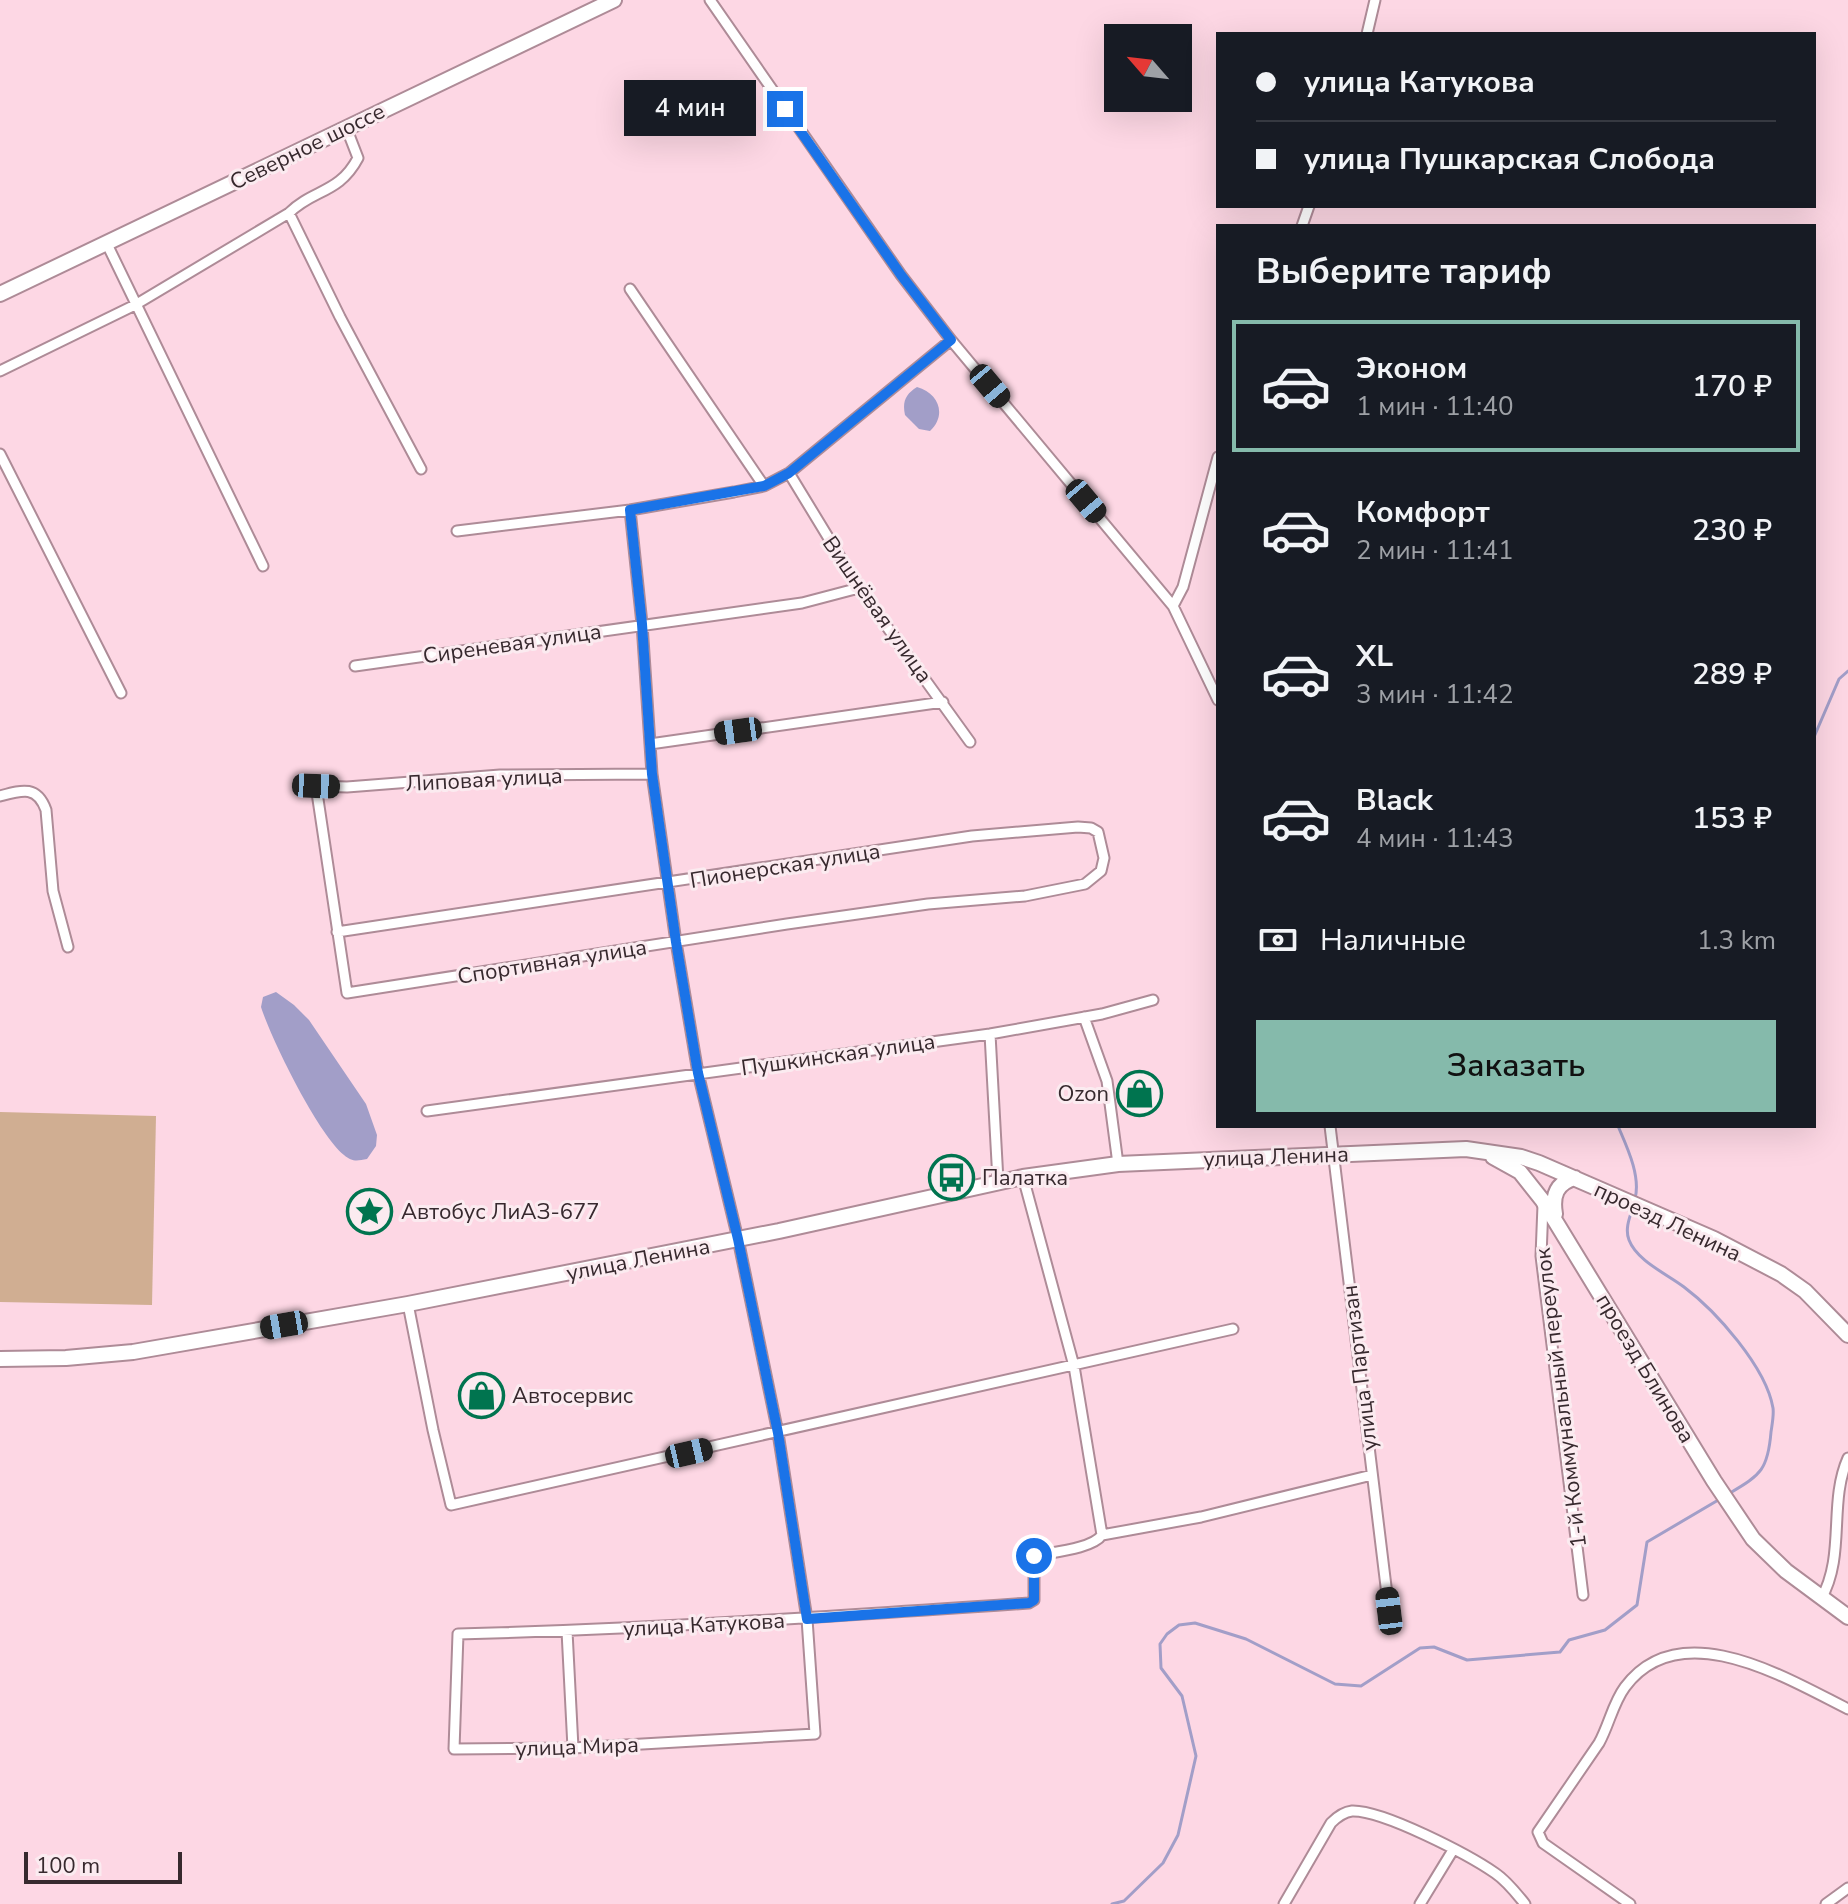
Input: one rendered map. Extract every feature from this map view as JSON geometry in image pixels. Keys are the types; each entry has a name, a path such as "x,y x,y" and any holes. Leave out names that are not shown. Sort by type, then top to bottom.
{"main road":[{"name":"Северное шоссе","path":"0,294 614,0"},
{"name":"улица Ленина","path":"0,1359 66,1358 133,1352 408,1304 738,1239 1023,1177 1118,1164 1466,1149"},
{"name":"проезд Ленина","path":"1466,1149 1521,1157 1714,1239 1781,1274 1805,1291 1848,1335"},
{"name":"проезд Блинова","path":"1466,1149 1508,1164 1520,1172 1543,1201 1732,1509 1766,1553 1821,1599 1848,1617"},
{"path":"1556,1223 1553,1198 1561,1184 1575,1178"}],"street":[{"path":"710,0 875,239 951,340 1173,606 1216,696"},
{"path":"1367,32 1375,0"},
{"path":"0,371 135,305 289,213 298,204 341,182 358,158 346,127"},
{"path":"289,213 421,469"},
{"path":"106,242 263,566"},
{"path":"630,289 764,486"},
{"path":"457,531 630,510 764,486 789,473 951,340"},
{"path":"0,454 121,693"},
{"path":"1173,606 1183,587 1216,464"},
{"name":"Вишнёвая улица","path":"789,473 859,588 970,742"},
{"path":"630,510 642,624 652,774 676,942 698,1073 738,1239 778,1433 807,1619"},
{"name":"Сиреневая улица","path":"355,666 802,603 859,588"},
{"path":"650,744 943,702"},
{"name":"Липовая улица","path":"316,786 347,787 500,775 652,774"},
{"name":"Спортивная улица","path":"316,786 347,993 928,904 1025,896 1085,884 1101,871 1104,858 1098,832 1091,828"},
{"path":"0,796 23,790 42,799 46,810 53,891 68,947"},
{"name":"Пионерская улица","path":"337,932 972,836 1091,828"},
{"name":"Пушкинская улица","path":"427,1111 990,1034 1084,1017 1153,1000"},
{"path":"1084,1017 1107,1081 1118,1164"},
{"path":"990,1034 998,1181"},
{"name":"улица Партизан","path":"1330,1128 1389,1611"},
{"path":"1023,1177 1074,1366 1102,1535"},
{"name":"1-й Коммунальный переулок","path":"1543,1201 1541,1256 1583,1595"},
{"path":"408,1304 451,1505 1233,1329"},
{"path":"1821,1599 1831,1581 1837,1509 1848,1458"},
{"name":"улица Катукова","path":"458,1634 807,1619 1029,1603 1034,1600 1034,1556 1087,1545 1098,1541 1102,1535 1201,1517 1372,1475"},
{"name":"улица Мира","path":"458,1634 454,1749 573,1748 815,1734 807,1619"},
{"path":"567,1631 573,1748"},
{"path":"1630,1904 1543,1843 1538,1832 1599,1743 1618,1699 1634,1677 1646,1667 1674,1654 1705,1652 1787,1679 1848,1709"},
{"path":"1284,1904 1331,1823 1344,1813 1353,1811 1425,1835 1494,1872 1525,1904"},
{"path":"1420,1904 1453,1850"},
{"path":"1826,1904 1848,1888"}],"shaded area":[{"path":"917,387 931,394 938,405 938,418 930,431 919,429 905,415 906,398"},
{"path":"276,992 309,1020 366,1104 377,1135 376,1146 367,1159 350,1159 333,1144 297,1086 261,1007 263,997"},
{"path":"0,1112 156,1116 152,1305 0,1302"}],"waterway":[{"path":"1816,732 1839,679 1848,671"},
{"path":"1619,1128 1635,1171 1635,1199"},
{"path":"1632,1210 1627,1232 1633,1248 1645,1261 1697,1297 1724,1325 1750,1358 1768,1392 1773,1414 1765,1463 1756,1476 1730,1493"},
{"path":"1112,1904 1124,1901 1163,1863 1178,1835 1196,1756 1182,1696 1161,1668 1160,1644 1179,1625 1195,1623 1246,1639 1335,1684 1361,1686 1420,1648 1434,1647 1467,1660 1560,1652 1569,1640 1605,1630 1637,1605 1647,1542 1720,1499"}],"place":[{"name":"Ozon","path":"1140,1093"},
{"name":"Палатка","path":"951,1177"},
{"name":"Автобус ЛиАЗ-677","path":"370,1211"},
{"name":"Автосервис","path":"481,1395"}],"route":[{"path":"785,109 901,275 951,340 789,473 764,486 630,510 642,624 652,774 689,1021 778,1433 807,1619 1029,1603 1034,1600 1034,1556"}]}
